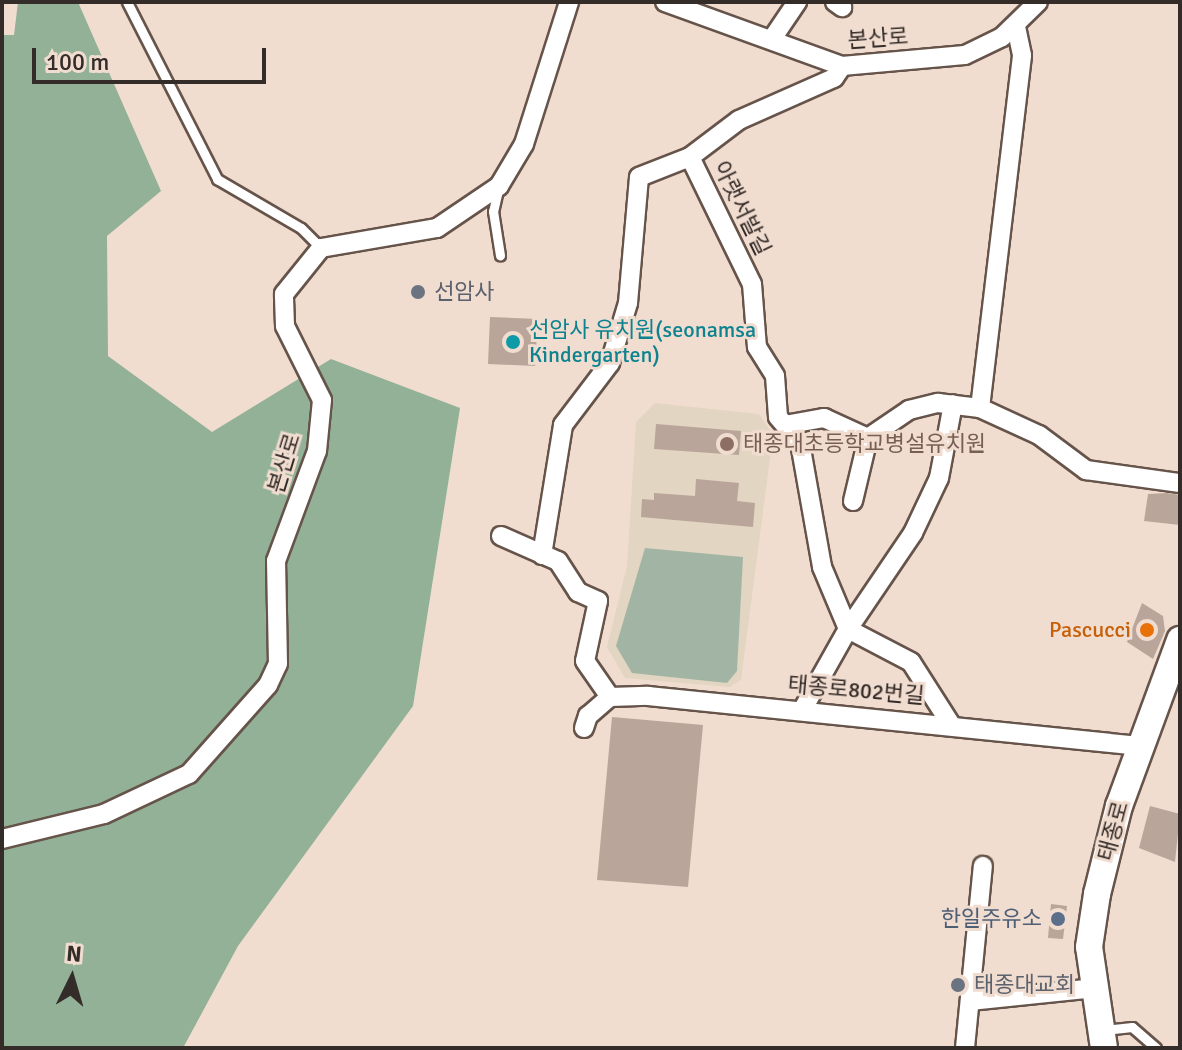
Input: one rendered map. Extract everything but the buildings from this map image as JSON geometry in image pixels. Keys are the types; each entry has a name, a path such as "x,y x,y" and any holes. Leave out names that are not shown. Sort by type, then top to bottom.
{"main road":[{"name":"태종로","path":"1102,1039 1089,947 1097,894 1139,746 1180,640"}],"street":[{"path":"321,248 437,228 499,186 524,144 569,2"},
{"name":"본산로","path":"665,2 842,66 965,55 1016,26 1038,2"},
{"path":"772,39 792,4"},
{"path":"980,408 1022,55 1016,26"},
{"path":"542,555 563,425 610,363 628,303 639,177 690,157 739,120 834,78 842,66"},
{"name":"아랫서발길","path":"690,157 752,284 751,322 775,376 784,420 821,537 822,567 848,629"},
{"name":"본산로","path":"2,839 104,814 189,774 268,685 278,664 276,561 317,451 322,400 285,326 284,294 321,248"},
{"path":"803,709 848,629 913,533 939,478 953,404"},
{"path":"853,501 868,438 909,410 953,404 980,408 1039,435 1086,470 1180,483"},
{"path":"784,420 824,418 868,438"},
{"path":"501,536 558,561 578,592 598,601 585,661 610,697 588,716 584,728"},
{"path":"848,629 911,662 950,723"},
{"name":"태종로802번길","path":"610,697 803,709 1139,746"},
{"path":"965,1048 983,866"},
{"path":"970,1001 1095,988"}],"lane":[{"path":"127,2 217,179 301,228 321,248"},
{"path":"499,186 493,211 500,255"},
{"name":"태종로","path":"1102,1039 1132,1027 1156,1048"}],"shaded area":[{"path":"655,403 759,414 773,435 741,680 730,687 625,678 607,647 627,566 636,422"}],"green space":[{"path":"18,2 78,2 161,191 107,236 108,356 212,432 331,359 460,408 413,706 238,946 183,1048 2,1048 2,35 14,35"},
{"path":"645,548 743,557 737,671 727,683 632,673 616,646"}],"place":[{"name":"선암사","path":"418,292"},
{"name":"선암사 유치원(seonamsa Kindergarten)","path":"513,342"},
{"name":"태종대초등학교병설유치원","path":"727,444"},
{"name":"Pascucci","path":"1147,630"},
{"name":"한일주유소","path":"1058,919"},
{"name":"태종대교회","path":"958,985"}]}
